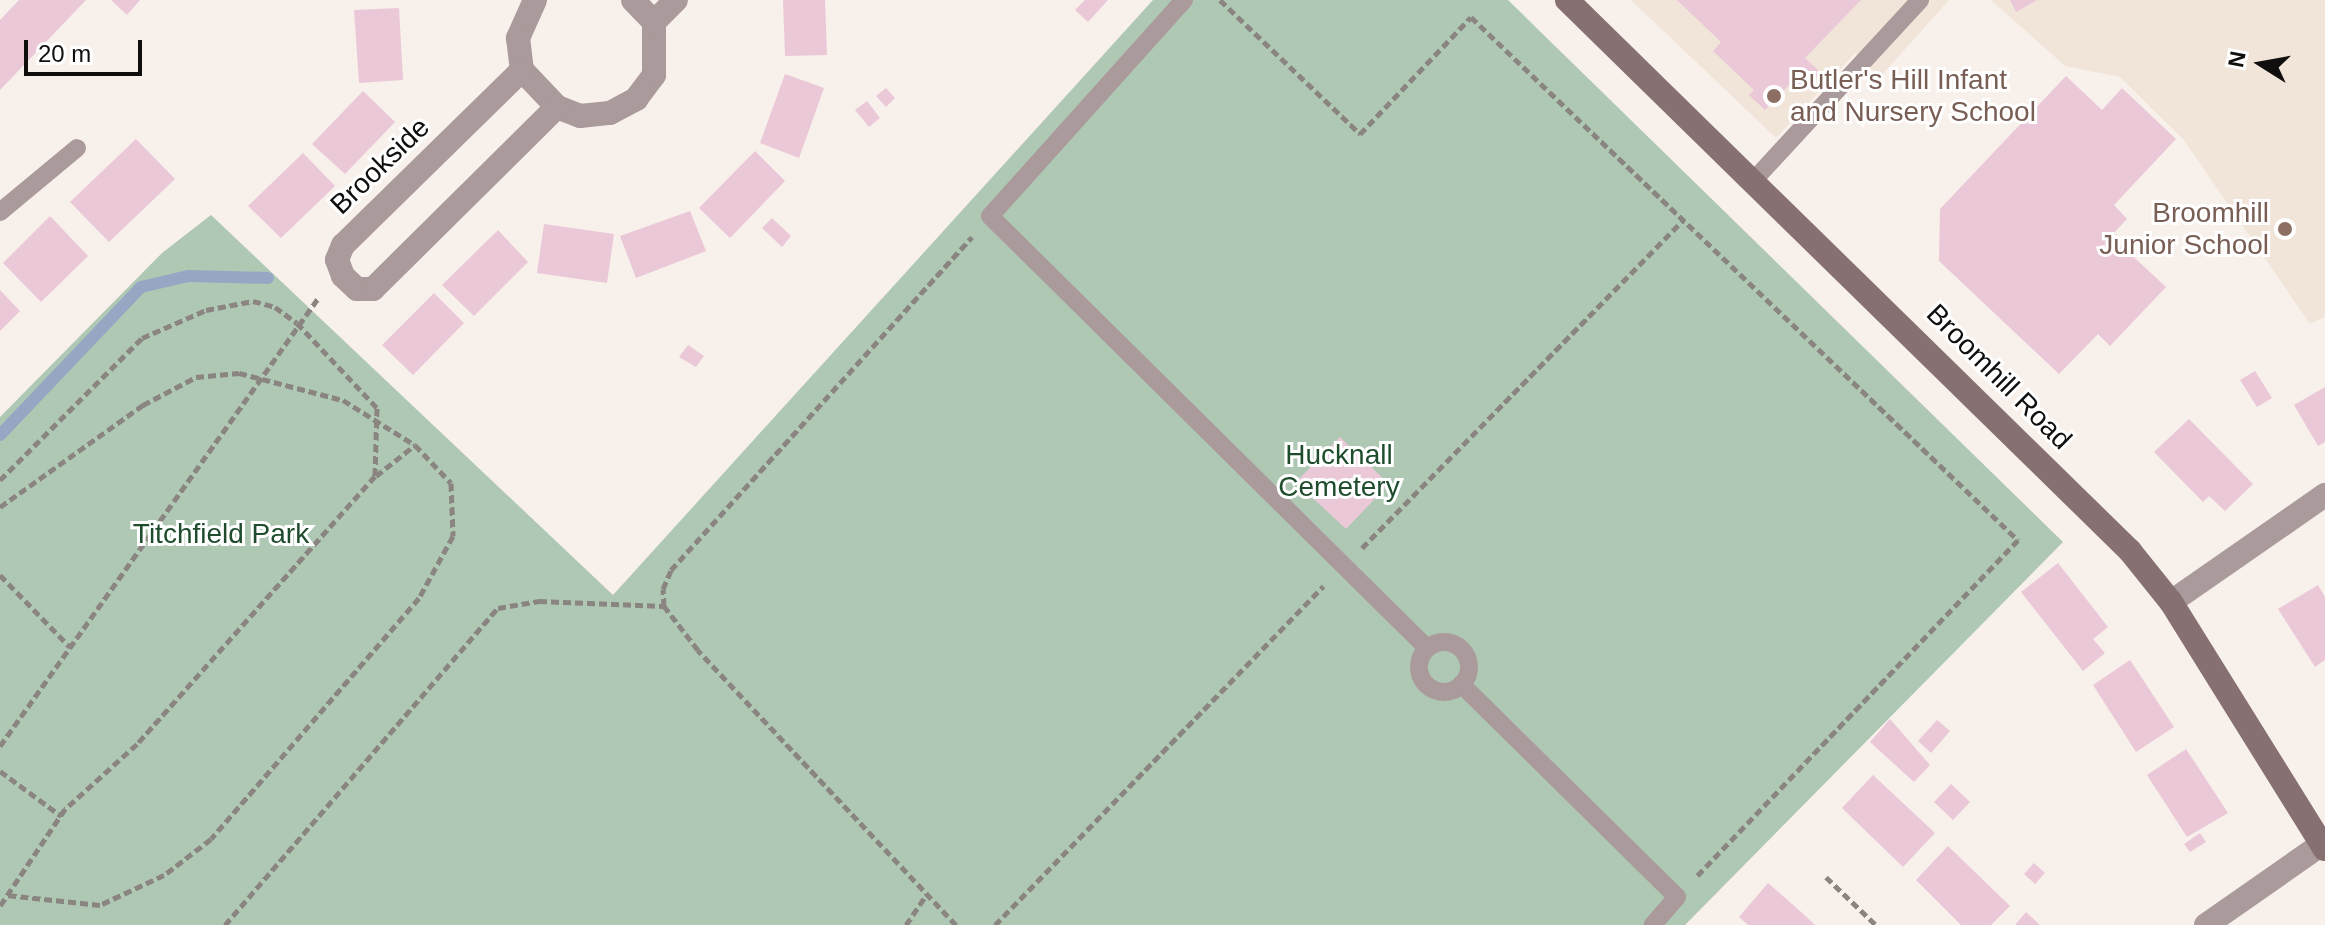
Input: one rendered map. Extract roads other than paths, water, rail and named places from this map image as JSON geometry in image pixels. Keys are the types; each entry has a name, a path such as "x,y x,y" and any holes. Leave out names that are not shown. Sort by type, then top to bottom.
{"street":[{"path":"535,0 518,38 522,70 557,107 580,116 610,113 636,99 654,75 654,22 633,0"},
{"path":"654,22 676,0"},
{"name":"Broomhill Road","path":"1567,0 2029,448 2171,602 2323,846"},
{"name":"Brookside","path":"522,70 343,245 337,260 343,276 357,289 373,289 557,107"},
{"path":"2171,602 2325,495"},
{"path":"2206,925 2323,846"}],"lane":[{"path":"1184,0 990,216 1427,648"},
{"path":"1754,180 1920,0"},
{"path":"0,212 77,148"},
{"path":"1443,642 1460,647 1469,662 1461,684 1436,692 1422,681 1419,664 1427,648 1443,642"},
{"path":"1461,684 1677,897 1653,925"}],"waterway":[{"path":"0,435 141,287 188,276 268,278"}],"place":[{"name":"Butler's Hill Infant and Nursery School","path":"1774,96"},
{"name":"Broomhill Junior School","path":"2285,229"}],"park label":[{"name":"Hucknall Cemetery","path":"1339,471"},
{"name":"Titchfield Park","path":"221,534"}]}
